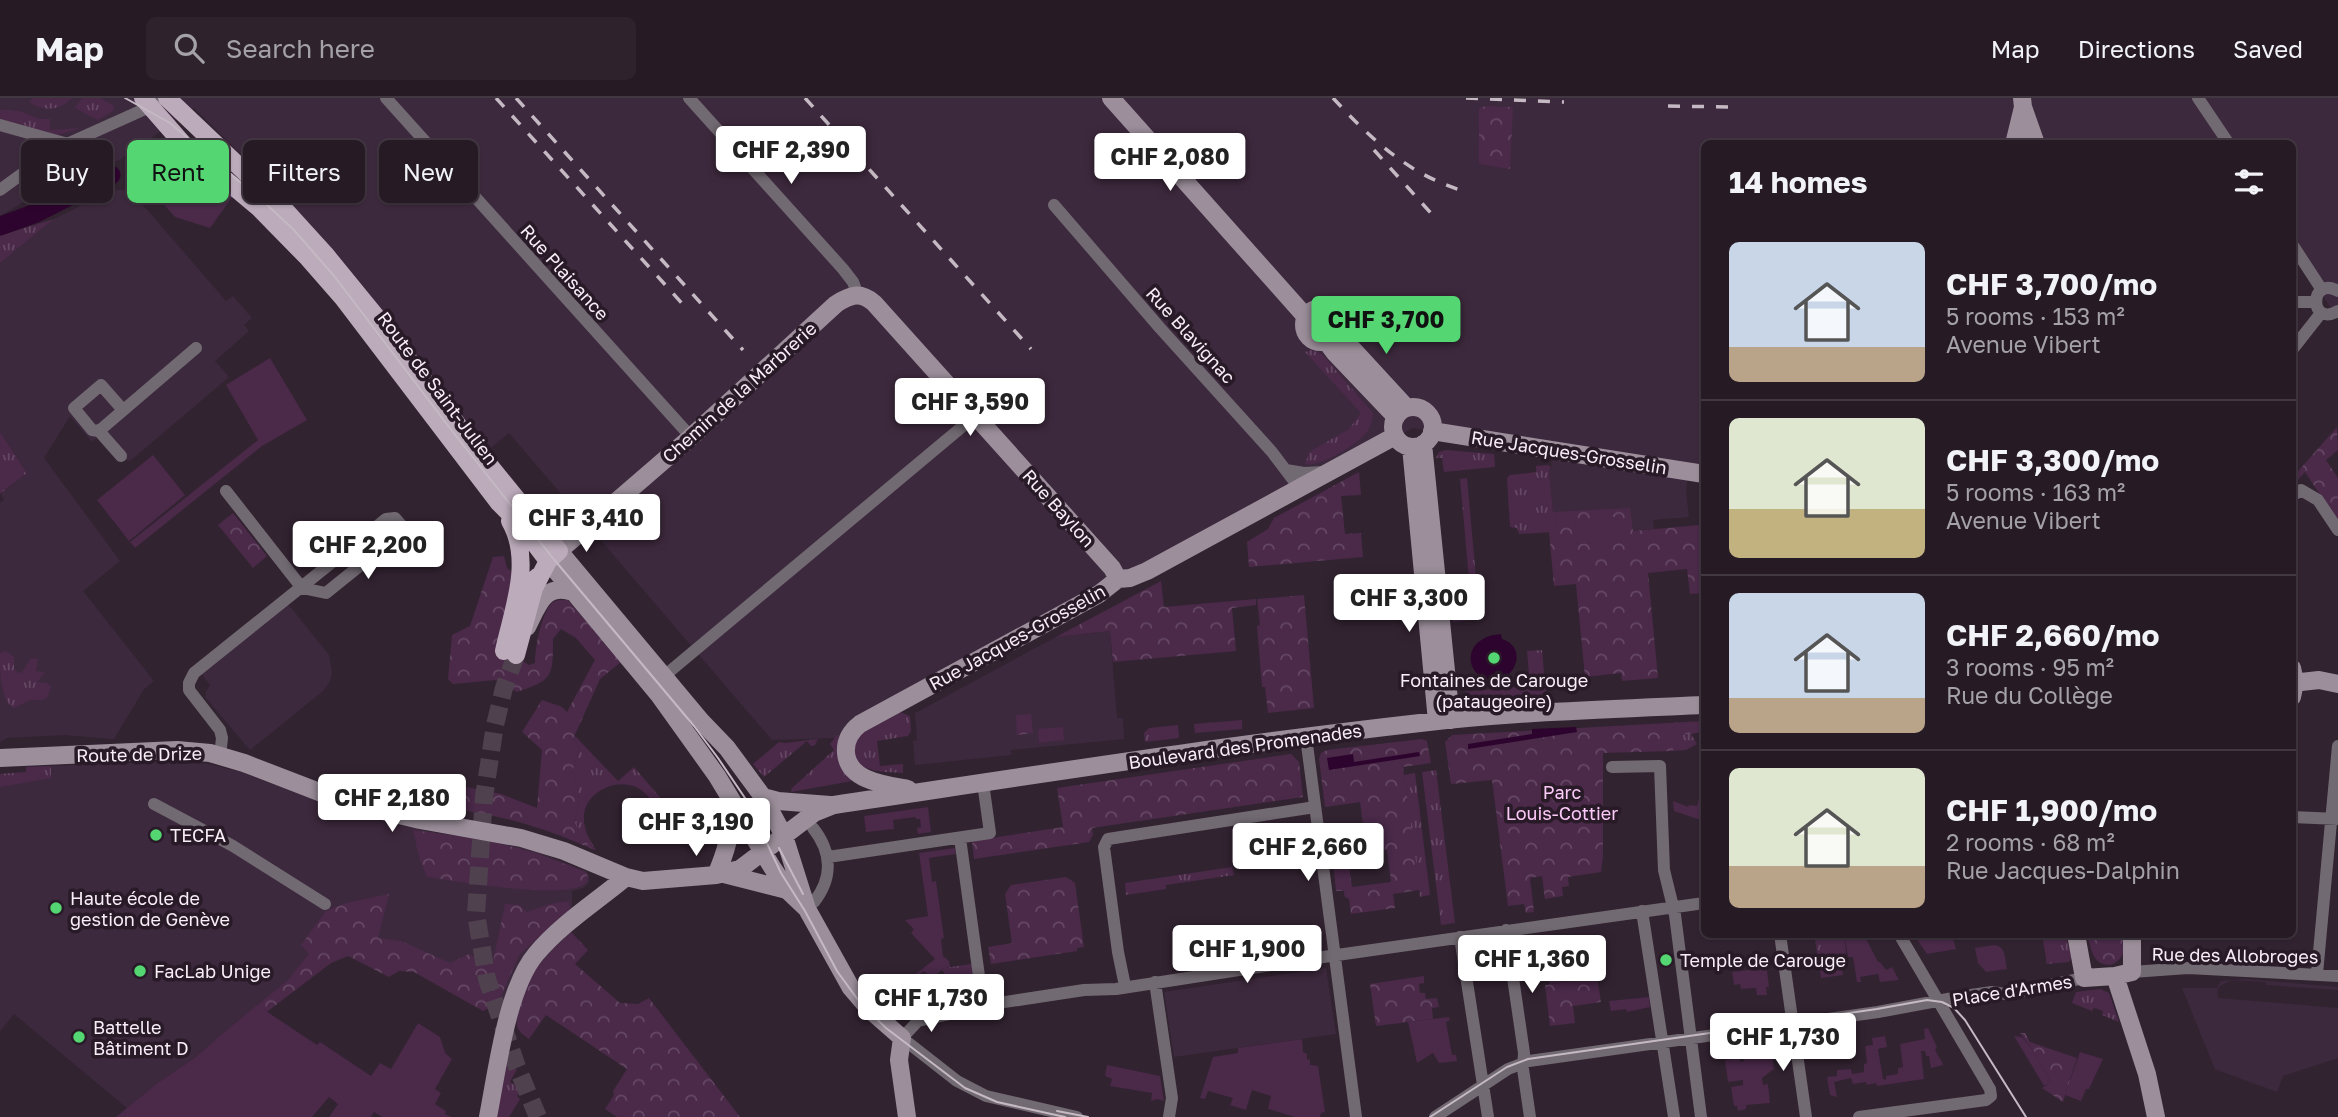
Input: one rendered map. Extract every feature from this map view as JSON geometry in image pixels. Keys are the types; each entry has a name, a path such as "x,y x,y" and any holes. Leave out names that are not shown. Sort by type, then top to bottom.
{"main road":[{"name":"Route de Saint-Julien","path":"167,98 285,210 318,245 370,309 472,444 531,516 547,556 573,592 659,695 729,795 788,890 810,906"},
{"path":"1111,98 1310,313"},
{"path":"1126,98 1310,313"},
{"name":"Route de Saint-Julien","path":"150,101 184,145 258,207 309,258 343,298 499,503 663,677 736,759 773,815 790,832 810,906"},
{"path":"2014,140 2023,103"},
{"path":"2023,103 2035,140"},
{"name":"Chemin de la Marbrerie","path":"547,556 691,437 836,304 858,295"},
{"name":"Rue Baylon","path":"858,295 874,303 1105,560 1118,579"},
{"path":"1310,313 1327,309 1335,315 1338,322 1331,337 1335,353 1401,413"},
{"path":"1310,313 1304,326 1308,335 1316,341 1331,337"},
{"path":"1422,441 1400,442 1395,436 1393,427 1401,413 1418,408 1427,412 1432,421 1422,441 1444,720"},
{"name":"Rue Jacques-Grosselin","path":"921,792 878,783 855,771 849,763 846,749 850,734 860,724 1099,594 1118,579 1141,574 1395,436"},
{"name":"Rue Jacques-Grosselin","path":"1422,441 1701,474"},
{"path":"499,503 513,526 527,584"},
{"path":"547,556 527,569 527,584 514,648 546,595 556,589 573,592"},
{"path":"2319,680 2338,668"},
{"path":"2296,682 2319,680 2338,684"},
{"name":"Boulevard des Promenades","path":"720,874 745,866 814,813 834,805 1306,737 1444,720 1701,705"},
{"name":"Route de Drize","path":"1,759 177,750 220,756 345,802 411,819 521,838 564,851 626,877 650,881 720,874"},
{"path":"729,795 731,816 720,874 788,890"},
{"path":"763,797 778,801 834,805"},
{"path":"488,1117 511,1007 519,981 528,964 547,942 626,877"},
{"path":"810,906 851,988 869,1009 902,1038 899,1060 907,1117"},
{"name":"Place d'Armes","path":"2077,938 2084,978 2124,974"},
{"path":"2131,938 2124,974 2124,1006 2147,1074 2156,1117"}],"street":[{"name":"Rue Plaisance","path":"386,98 691,437"},
{"name":"Rue Baylon","path":"690,98 843,269 853,282 858,295"},
{"path":"2198,98 2226,140"},
{"path":"76,140 150,101"},
{"path":"0,125 54,140"},
{"path":"0,190 21,174"},
{"name":"Rue Blavignac","path":"1054,205 1233,408 1300,489"},
{"path":"2296,250 2322,290 2318,307 2296,343"},
{"path":"2322,290 2330,288 2338,291"},
{"path":"2296,303 2318,307 2330,315 2338,313"},
{"path":"99,431 196,348"},
{"path":"121,456 74,408 102,385 122,410"},
{"path":"663,677 975,416"},
{"path":"1286,470 1304,473 1330,471"},
{"path":"2296,493 2301,490 2318,500 2338,530"},
{"path":"220,756 220,730 189,690 190,678 199,669 302,588 386,519 395,518 402,526 402,531 326,593 302,588 226,491"},
{"path":"1306,737 1356,1117"},
{"path":"2317,974 2335,819 2338,746"},
{"path":"1612,767 1661,766 1662,858 1673,907 1701,1117"},
{"path":"828,857 990,834 983,783"},
{"path":"154,803 233,846 325,904"},
{"path":"1125,986 1104,847 1108,839 1315,807"},
{"path":"2296,817 2335,819"},
{"path":"810,906 826,879 828,857 825,845 814,828"},
{"path":"960,838 982,1005"},
{"path":"1077,1117 1005,1102 974,1090 957,1081 902,1038 913,1024 923,1018 982,1005 1084,990 1116,989 1701,903"},
{"path":"1642,911 1674,1117"},
{"path":"1506,930 1524,1052 1530,1117"},
{"path":"1460,937 1488,1117"},
{"path":"1781,938 1806,1117"},
{"path":"1859,1117 1990,1098 1990,1089 1901,938"},
{"name":"Rue des Allobroges","path":"2124,974 2188,968 2338,975"},
{"name":"Place d'Armes","path":"1434,1117 1508,1069 1523,1063 1993,992 2006,994 2084,978"},
{"path":"1155,982 1172,1098 1169,1117"}],"shaded area":[{"path":"0,98 2338,98 2338,320 2296,252 2296,140 1701,140 1701,475 1688,474 1686,492 1689,517 1653,520 1654,529 1633,531 1553,513 1549,469 1552,449 1413,428 838,738 772,740 509,433 486,452 377,303 290,203 365,203 365,140 243,140 243,157 194,108 148,140 127,140 127,155 113,163 113,140 21,140 22,203 0,216"},
{"path":"113,190 127,190 127,203 141,203 226,301 233,296 252,318 244,325 249,331 215,361 229,377 130,461 115,457 98,437 92,442 70,416 44,458 120,561 83,591 154,681 144,689 114,739 64,735 7,738 0,742 0,503 4,500 1,494 27,473 0,432 0,263 54,219 86,203 113,203"},
{"path":"288,604 329,655 332,674 323,691 250,750 206,698 210,685 201,673"},
{"path":"1110,631 1117,718 1123,718 1124,739 1011,750 1011,755 915,765 915,713 1056,637"},
{"name":"Fontaines de Carouge (pataugeoire)","path":"1501,634 1502,639 1515,649 1517,659 1509,674 1498,676 1498,681 1486,679 1472,667 1472,650 1487,637"},
{"path":"1576,727 1577,732 1468,749 1468,744 1532,734 1532,729"},
{"path":"1419,752 1420,756 1329,770 1327,758 1353,754 1354,762"},
{"path":"175,761 209,764 241,772 374,819 437,833 482,838 538,852 586,871 589,883 572,891 572,910 530,949 514,973 505,1003 495,1002 348,926 322,952 193,1059 127,1108 14,1014 0,1031 0,774 26,772 26,767"},
{"path":"1326,968 1336,1034 1174,1057 1164,992"},
{"path":"2244,979 2338,987 2338,990 2266,985 2266,982 2232,980"},
{"path":"2232,980 2220,986 2217,990 2218,998 2338,1008 2338,1058 2283,1076 2277,1092 2215,1069 2182,988 2217,988 2221,981"}],"green space":[{"path":"33,98 72,98 62,106 46,109 29,102"},
{"path":"82,98 100,98 114,106 113,111 98,120 75,108"},
{"path":"1513,107 1510,169 1479,164 1479,108"},
{"path":"0,110 20,111 39,119 50,119 50,130 81,128 57,135 0,119"},
{"path":"162,203 228,203 210,228 175,217"},
{"path":"54,219 0,263 0,223 11,232"},
{"path":"1311,350 1322,354 1373,413 1369,429 1354,444 1328,459 1305,464 1309,452 1349,429 1361,413 1305,352"},
{"path":"270,358 307,420 262,446 135,548 130,542 258,440 226,385"},
{"path":"2337,427 2338,450 2326,460 2338,478 2338,521 2305,472 2296,482 2296,474"},
{"path":"0,432 27,473 0,494"},
{"path":"1446,450 1494,454 1495,467 1444,472 1442,458 1436,458 1439,452"},
{"path":"153,455 185,495 129,541 97,500"},
{"path":"1536,466 1551,467 1549,470 1556,526 1553,532 1519,534 1517,528 1510,527 1507,478 1510,475 1536,472"},
{"path":"1359,472 1361,495 1341,496 1345,534 1361,533 1363,557 1249,567 1247,542 1268,529 1274,518"},
{"path":"1467,478 1476,578 1469,579 1460,479"},
{"path":"1630,508 1633,531 1699,525 1701,593 1690,594 1687,569 1648,573 1658,678 1622,681 1621,673 1585,677 1576,584 1554,586 1549,532 1553,532 1556,526 1555,512"},
{"path":"233,513 267,556 253,568 218,525"},
{"path":"1617,519 1616,540 1578,544 1575,542 1574,522 1577,520"},
{"path":"504,556 507,568 513,573 521,660 529,665 535,663 537,640 548,608 558,600 568,600 621,662 600,679 573,739 580,747 573,769 579,799 575,823 579,833 592,849 515,821 397,799 404,780 456,785 501,794 537,808 542,750 522,732 542,700 562,707 567,712 595,660 576,638 561,629 553,639 551,669 538,684 517,692 495,680 453,684 448,679 452,635 470,626 493,557"},
{"path":"1161,581 1164,607 1256,599 1256,605 1232,608 1236,651 1113,662 1110,631 1056,637"},
{"path":"1477,594 1480,619 1453,622 1450,596"},
{"path":"1304,595 1314,708 1268,713 1265,687 1262,687 1257,599"},
{"path":"1542,650 1546,696 1465,702 1463,692 1530,686 1527,651"},
{"path":"6,651 14,657 14,669 18,673 22,672 31,658 38,659 36,671 45,672 37,682 47,683 51,687 47,698 30,700 14,708 9,704 3,692 1,676 0,653"},
{"path":"900,712 910,716 911,731 908,736 877,741 880,766 903,764 903,773 872,770 858,763 854,749 860,736 869,728"},
{"path":"1031,714 1033,733 1017,735 1016,715"},
{"path":"1242,720 1242,729 1195,733 1194,724"},
{"name":"Parc Louis-Cottier","path":"1701,721 1701,732 1673,736 1673,751 1603,753 1601,872 1568,877 1569,886 1562,887 1563,896 1545,899 1542,876 1530,878 1534,912 1526,913 1524,904 1508,906 1492,780 1451,784 1445,742 1452,735"},
{"path":"1178,725 1179,738 1145,742 1144,733 1149,728"},
{"path":"1063,727 1064,740 1039,743 1038,729"},
{"path":"1691,734 1697,744 1686,750 1673,751 1673,735"},
{"path":"837,735 840,760 852,781 791,792 792,788 834,750 830,744"},
{"path":"575,736 618,781 634,767 684,825 679,830 673,827 638,788 613,785 597,793 586,806 584,825 596,850 592,849 578,833 575,823 579,799 573,769 580,747 573,740"},
{"path":"818,739 815,745 811,746 807,741 764,777 753,764 779,742"},
{"path":"1422,739 1427,741 1431,763 1403,767 1420,890 1393,894 1395,908 1351,914 1349,899 1345,897 1344,891 1336,891 1333,863 1348,859 1352,887 1391,882 1387,850 1367,853 1360,802 1325,807 1319,759 1321,753 1327,750"},
{"path":"1291,754 1299,762 1303,797 1092,828 1093,835 1089,842 974,859 972,841 1063,827 1057,788"},
{"path":"51,766 51,778 0,787 0,774 26,772 26,767"},
{"path":"1436,770 1455,923 1441,925 1422,772"},
{"path":"1415,773 1430,895 1420,897 1404,775"},
{"path":"1701,780 1701,820 1674,811 1673,801 1688,807 1697,806"},
{"path":"928,807 931,832 918,834 920,819 915,817 893,820 894,829 866,832 864,816"},
{"path":"413,830 486,840 536,853 586,872 586,883 572,889 520,889 427,877"},
{"path":"955,848 956,854 929,858 932,882 936,881 944,938 941,939 943,956 949,961 950,967 944,968 932,978 924,971 914,978 916,981 904,992 900,986 935,959 911,933 914,929 905,920 928,916 919,853"},
{"path":"1232,867 1234,875 1166,885 1166,889 1126,895 1125,883"},
{"path":"1066,877 1075,883 1084,947 1077,948 1077,951 991,964 988,947 1012,943 1005,894 1011,885"},
{"path":"389,894 378,938 401,941 450,963 469,954 484,963 493,962 505,904 519,905 527,912 569,901 570,909 519,955 498,1003 483,1011 414,972 399,971 389,977 348,956 331,963 222,1046 214,1041 288,980 309,954 301,945 326,911 346,903"},
{"path":"571,932 588,950 575,964 620,1003 638,1004 649,998 740,1117 617,1117 605,1109 627,1069 546,1015 529,1039 520,1032 517,1018 527,984 546,957"},
{"path":"1844,938 1846,953 1840,955 1843,975 1821,978 1815,939"},
{"path":"1845,938 1866,938 1878,962 1886,970 1892,967 1899,980 1880,982 1878,974 1860,977 1861,982 1857,982 1853,957 1848,957"},
{"path":"1916,938 1953,938 1956,949 1927,954"},
{"path":"2043,938 2066,938 2072,957 2069,962 2047,964"},
{"path":"2088,938 2123,938 2124,949 2116,963 2105,964 2094,956"},
{"path":"1995,945 2003,951 2007,969 1986,972 1978,963 1975,948"},
{"path":"1576,948 1577,955 1573,956 1576,980 1550,984 1548,967 1537,969 1535,952"},
{"path":"1766,962 1769,987 1766,987 1767,995 1757,995 1756,988 1741,989 1740,984 1734,985 1732,972 1757,969 1757,964"},
{"path":"972,964 973,975 940,986 945,974 942,970 944,968"},
{"path":"1424,976 1424,983 1419,984 1420,993 1425,993 1426,999 1437,998 1439,1007 1432,1008 1433,1019 1376,1026 1370,984"},
{"path":"1597,977 1601,1002 1573,1006 1575,1023 1550,1026 1545,985"},
{"path":"2100,989 2109,993 2119,1022 2102,1015 2103,1011 2094,1008 2092,1011 2072,1003 2076,992"},
{"path":"1649,997 1650,1007 1627,1012 1626,1009 1611,1011 1609,1001"},
{"path":"257,1005 317,1045 320,1042 371,1076 380,1063 391,1069 418,1023 440,1037 445,1053 452,1059 435,1089 441,1093 435,1104 451,1117 382,1117 374,1112 371,1117 329,1117 338,1104 329,1097 312,1117 116,1117 156,1084 193,1059"},
{"path":"1449,1017 1450,1020 1446,1022 1452,1055 1456,1055 1457,1061 1439,1063 1433,1053 1417,1063 1408,1022"},
{"path":"1928,1028 1943,1065 1931,1068 1929,1056 1926,1056 1925,1051 1921,1051 1924,1079 1877,1086 1876,1083 1867,1085 1866,1082 1853,1084 1851,1078 1834,1082 1837,1097 1830,1095 1827,1077 1837,1076 1837,1070 1851,1069 1852,1074 1864,1072 1864,1064 1867,1063 1865,1046 1873,1045 1872,1038 1885,1036 1887,1047 1878,1049 1883,1079 1886,1080 1886,1076 1898,1074 1898,1068 1903,1067 1900,1044 1925,1039 1924,1029"},
{"path":"2020,1033 2025,1033 2030,1042 2077,1058 2063,1102 2042,1088 2051,1082"},
{"path":"2014,1036 2022,1037 2033,1050 2051,1082 2044,1086"},
{"path":"1302,1039 1303,1052 1307,1054 1310,1065 1318,1066 1325,1112 1321,1113 1320,1117 1295,1117 1268,1109 1271,1096 1252,1090 1246,1110 1230,1105 1233,1098 1208,1091 1205,1099 1200,1098 1213,1057 1238,1053 1238,1048"},
{"path":"1772,1052 1774,1069 1762,1078 1763,1085 1768,1084 1770,1103 1746,1105 1746,1109 1738,1111 1737,1106 1734,1106 1731,1087 1743,1085 1743,1080 1728,1082 1725,1060 1740,1058 1740,1062 1744,1061 1744,1055"},
{"path":"2080,1052 2103,1059 2081,1101 2065,1095"},
{"path":"506,1065 517,1069 510,1082 521,1090 517,1096 520,1099 509,1117 496,1117"},
{"path":"1107,1065 1160,1076 1164,1101 1151,1101 1152,1093 1110,1086 1112,1079 1105,1076"}],"waterway":[{"path":"0,226 56,203"}],"tunnel":[{"path":"516,655 495,725 484,797 476,914 487,979 517,1067 538,1117"}],"tram line":[{"path":"125,98 170,123 267,205 293,229 335,277 552,557 718,758 747,801 781,873 837,971 861,1004 886,1028 965,1088 997,1102 1065,1117"},
{"path":"779,848 803,894"},
{"path":"1430,1117 1507,1067 1528,1059 1927,1000 1942,1002 1954,1008 1965,1020 2026,1117"},
{"path":"1057,1111 1088,1117"}],"railway":[{"path":"496,98 688,310"},
{"path":"516,98 743,350"},
{"path":"805,98 1031,349"},
{"path":"1333,98 1393,155 1428,176 1467,192"},
{"path":"1466,98 1564,102"},
{"path":"1668,106 1730,107"},
{"path":"1374,150 1438,221"}],"place":[{"name":"Fontaines de Carouge (pataugeoire)","path":"1494,658"},
{"name":"TECFA","path":"156,835"},
{"name":"Haute école de gestion de Genève","path":"56,908"},
{"name":"Temple de Carouge","path":"1666,960"},
{"name":"FacLab Unige","path":"140,971"},
{"name":"Battelle Bâtiment D","path":"79,1037"}]}
